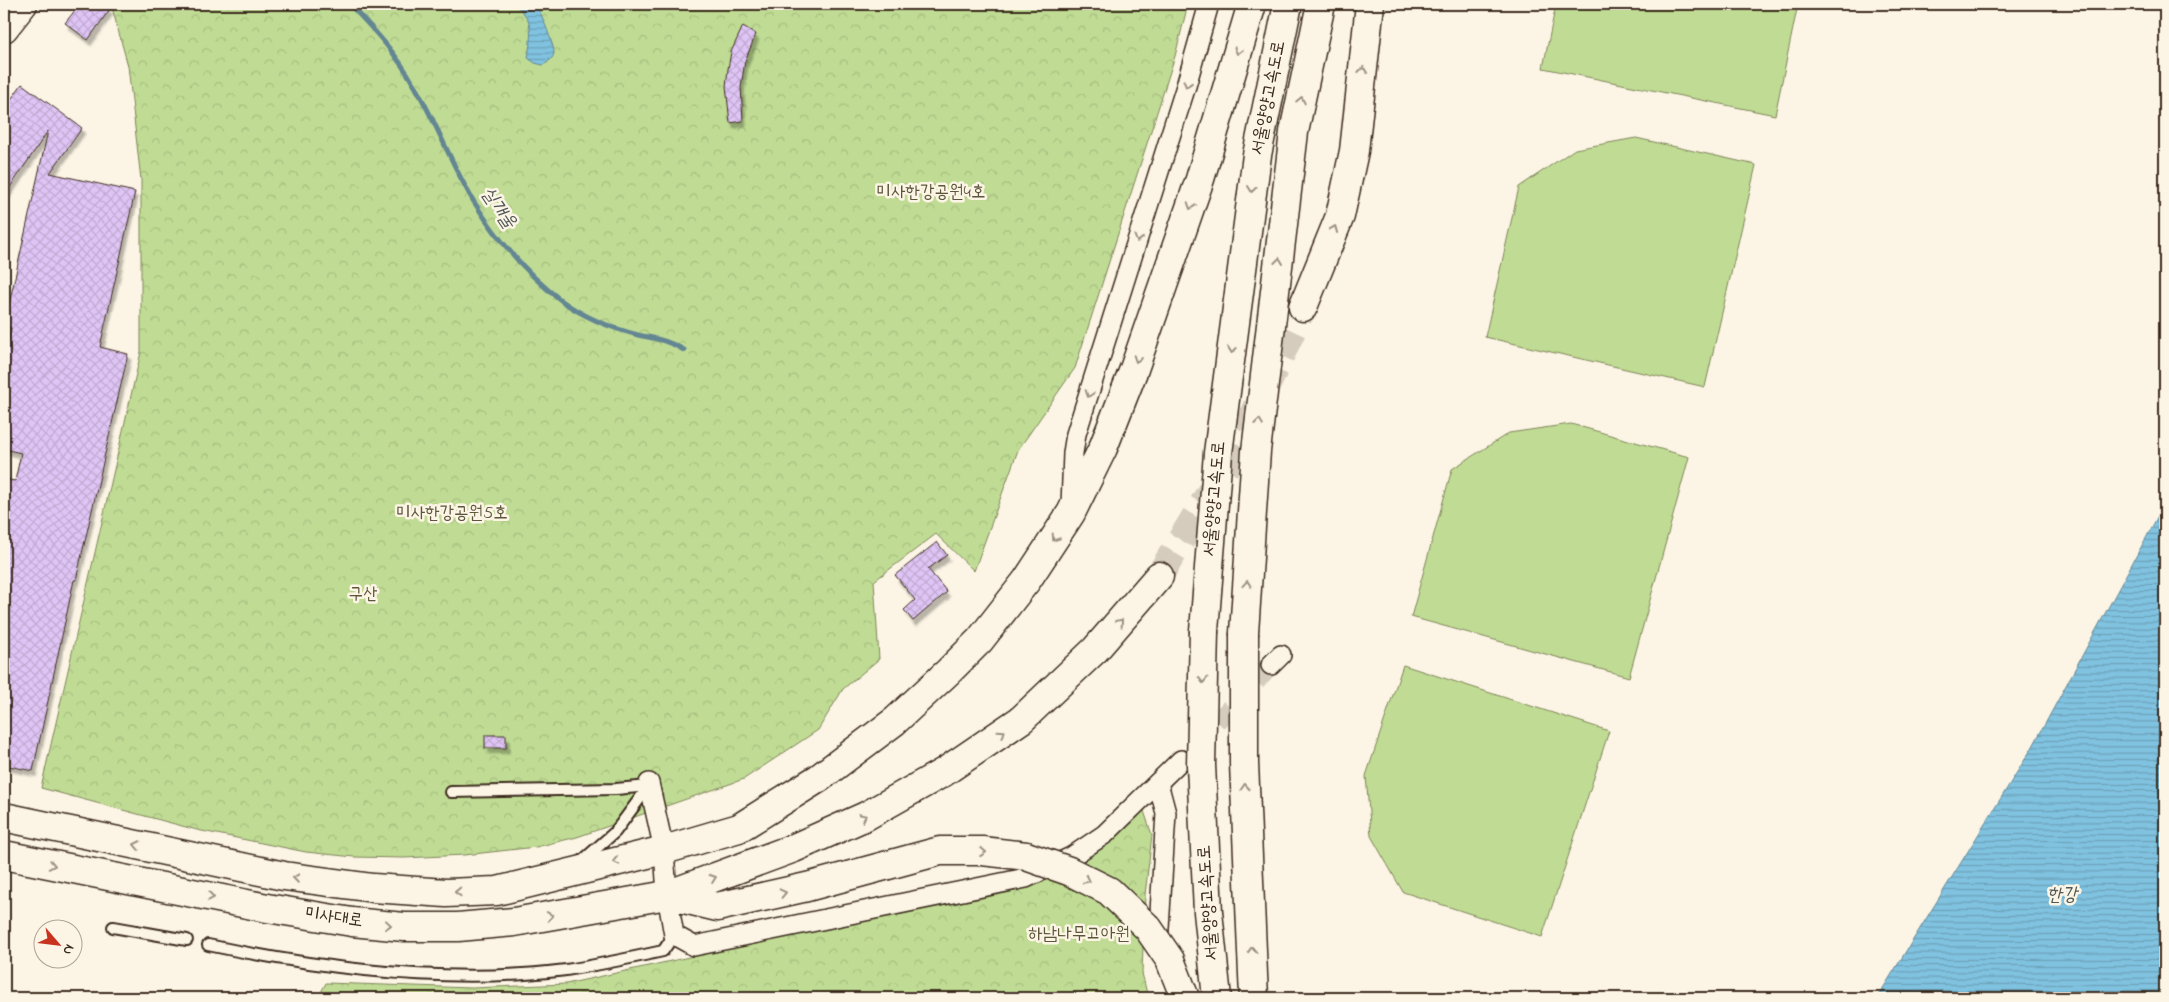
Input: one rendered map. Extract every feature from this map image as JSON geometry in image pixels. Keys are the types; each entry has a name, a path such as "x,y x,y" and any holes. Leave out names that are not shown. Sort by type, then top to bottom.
{"main road":[{"path":"4,28 23,4"},
{"name":"미사대로","path":"4,816 284,876 373,888 446,893 497,891 664,850 739,828 819,778 895,721 980,640 1027,580 1071,513 1103,448 1134,368 1200,179 1252,4"},
{"name":"서울양양고속도로","path":"1217,998 1208,912 1201,765 1204,632 1218,453 1257,155 1288,4"},
{"name":"서울양양고속도로","path":"1254,998 1244,763 1244,633 1256,451 1294,132 1321,4"},
{"path":"1302,307 1340,216 1354,151 1370,4"},
{"path":"667,895 794,848 866,816 944,772 1022,719 1095,650 1159,576"},
{"path":"667,895 717,907 807,887 940,851 982,851 1026,856 1069,871 1109,891 1154,936 1170,960 1185,998"},
{"name":"미사대로","path":"4,855 267,908 352,922 404,927 514,922 667,895"}],"street":[{"path":"1071,513 1073,453 1076,434 1186,86 1209,4"},
{"path":"649,785 664,850 667,895 674,935 694,946 1026,878 1071,857 1105,834 1181,760"},
{"path":"1157,964 1166,813 1158,783"}],"lane":[{"path":"451,792 616,789 649,785"},
{"path":"555,876 586,859 608,839 649,785"},
{"path":"113,926 187,940"},
{"path":"208,944 261,956 334,966 437,975 499,975 566,970 663,951 674,935"}],"green space":[{"name":"미사한강공원5호","path":"111,4 1188,4 1175,56 1075,368 1018,450 974,571 936,534 874,581 879,659 843,689 818,730 744,779 577,837 536,847 464,855 404,858 354,857 306,852 197,830 41,788 141,352 141,180 128,66"},
{"path":"1556,4 1798,4 1775,115 1543,68"},
{"path":"1636,138 1756,165 1705,387 1485,337 1519,187 1575,149"},
{"path":"1571,424 1689,457 1629,677 1411,617 1452,469 1509,433"},
{"path":"1403,665 1609,731 1542,937 1403,892 1371,836 1366,776"},
{"name":"하남나무고아원","path":"1143,808 1152,835 1145,895 1142,973 1148,998 318,998 326,983 472,988 566,984 1059,876"}],"water":[{"path":"514,4 536,4 538,8 554,50 551,59 543,65 535,63 528,58 530,28 521,10"},
{"name":"한강","path":"2165,503 2165,998 1877,998 2032,748"}],"building":[{"path":"80,4 103,4 110,9 88,40 65,23"},
{"path":"743,26 756,34 745,61 741,87 743,121 730,123 726,86 728,69 731,52"},
{"path":"22,84 82,128 50,173 135,192 100,347 128,354 76,580 74,580 33,771 4,765 4,479 15,481 21,453 4,449 4,360 11,328 4,326 48,131 4,196 4,109"},
{"path":"937,542 947,555 928,569 947,592 913,621 904,610 915,600 895,575"},
{"path":"485,735 506,735 506,748 485,748"}],"waterway":[{"name":"실개울","path":"354,9 386,44 407,73 429,112 474,202 503,242 525,268 562,301 589,317 618,329 667,342 684,350"}],"tunnel":[{"path":"1159,576 1238,447 1303,307"},
{"path":"1198,742 1271,665"}],"park label":[{"name":"미사한강공원4호","path":"931,193"},
{"name":"구산","path":"363,595"}]}
